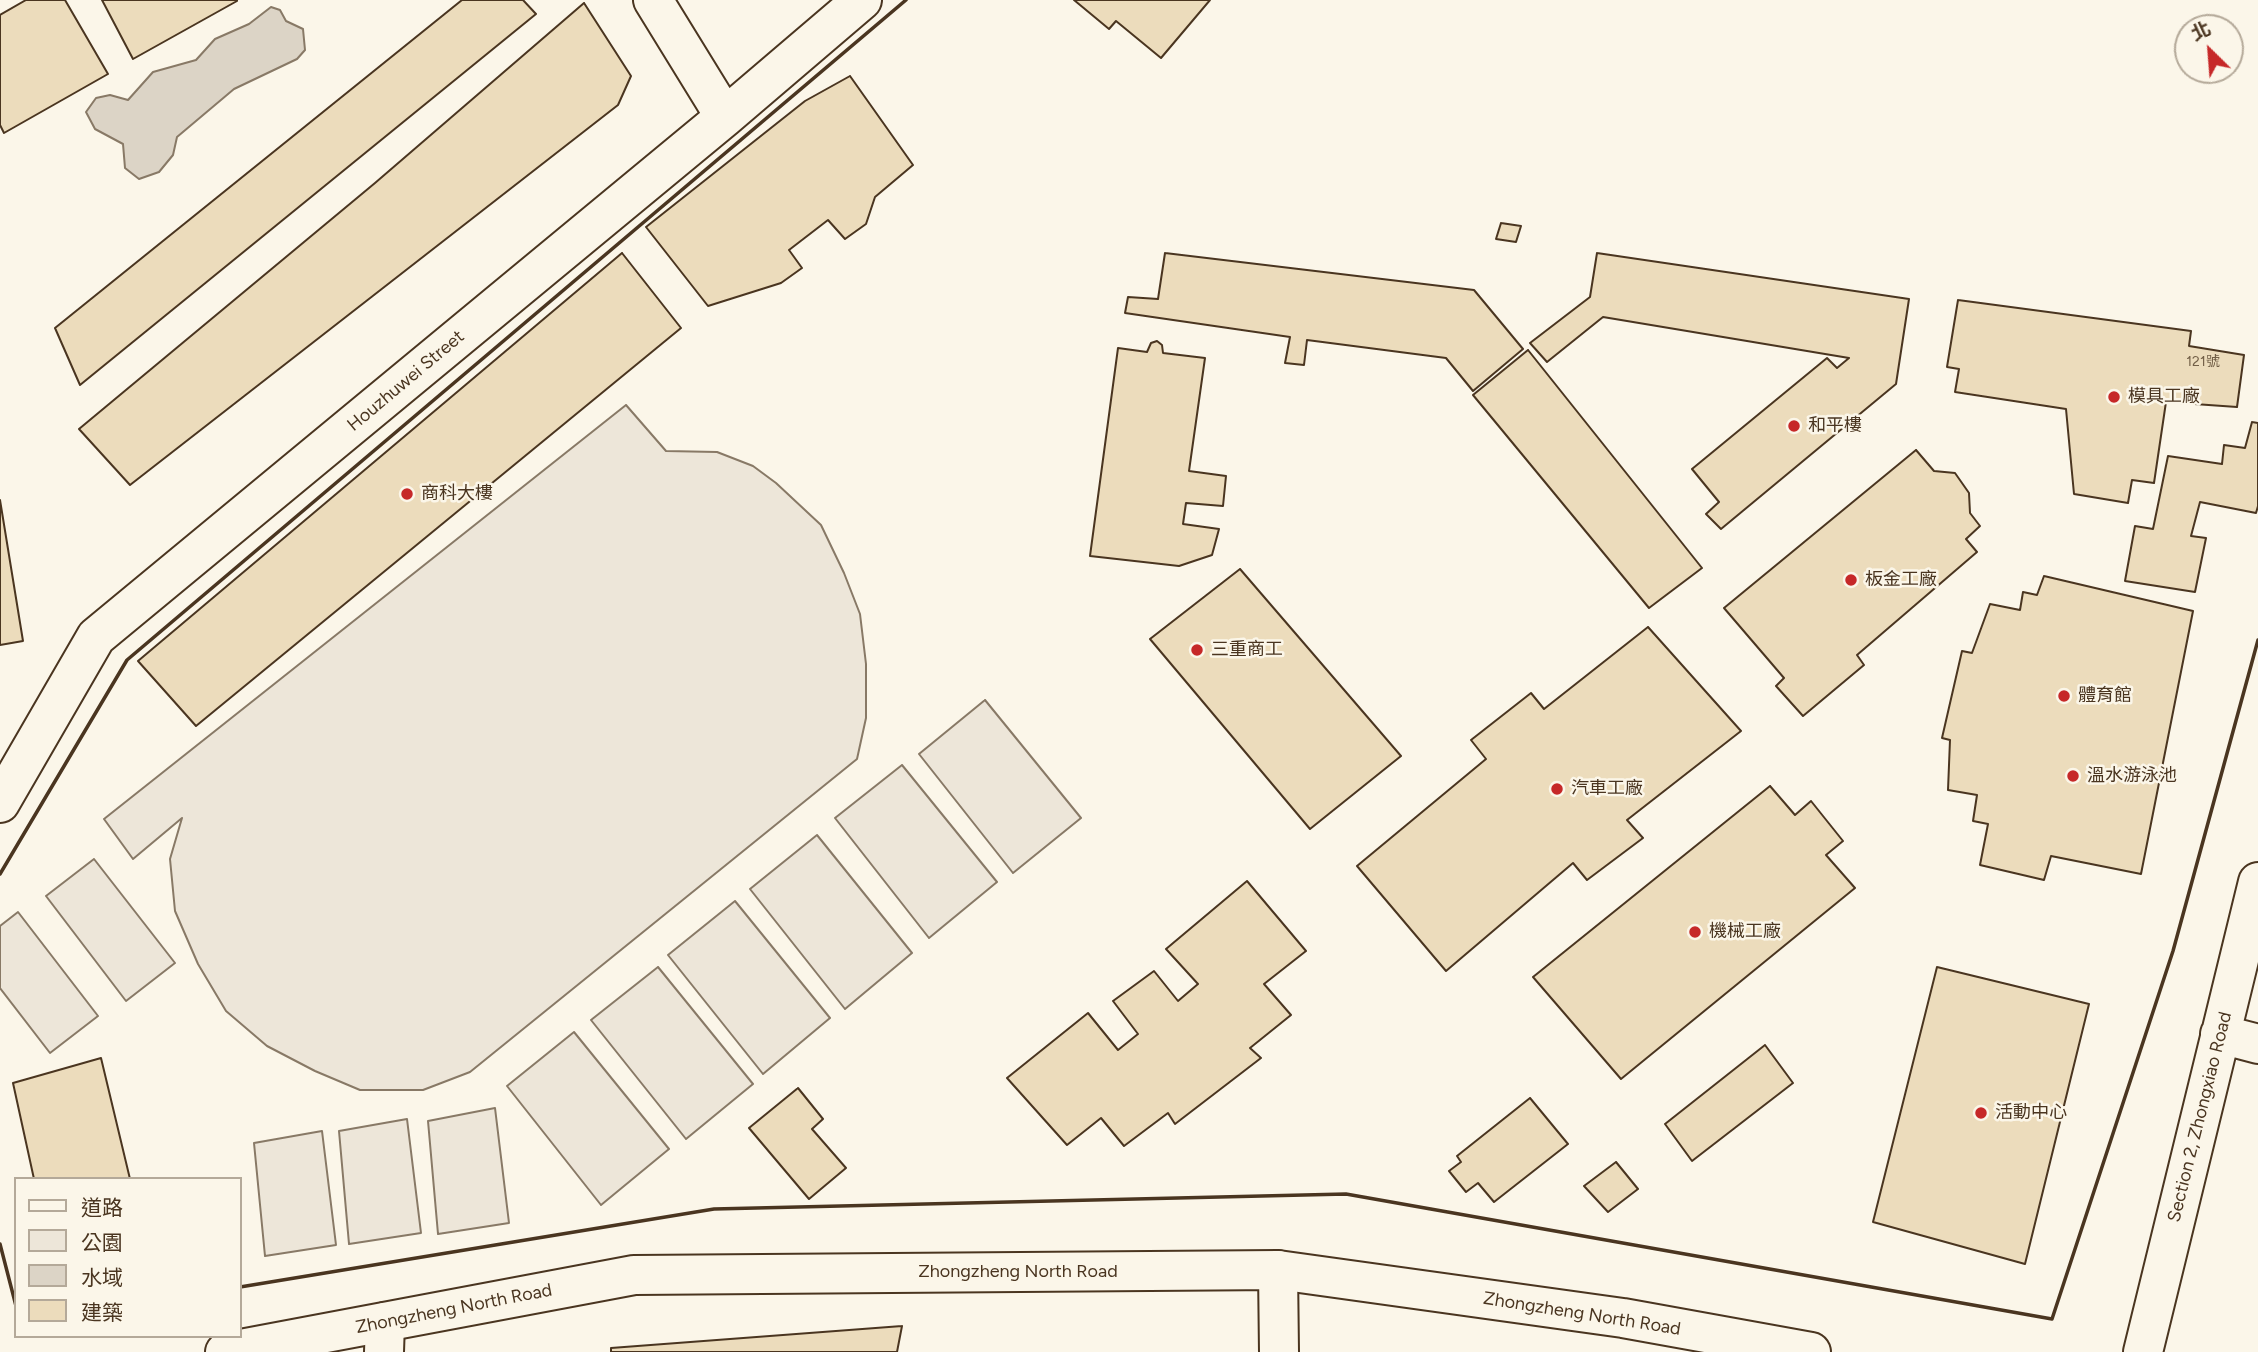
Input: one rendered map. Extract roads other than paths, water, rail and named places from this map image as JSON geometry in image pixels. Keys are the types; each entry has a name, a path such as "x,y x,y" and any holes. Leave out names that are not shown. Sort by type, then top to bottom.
{"street":[{"path":"653,0 725,117"},
{"name":"Houzhuwei Street","path":"0,803 96,637 725,117 862,0"},
{"name":"Section 2, Zhongxiao Road","path":"2143,1352 2258,883"},
{"path":"2220,1034 2258,1044"},
{"path":"1278,1270 1279,1352"},
{"name":"Zhongzheng North Road","path":"225,1352 384,1337 634,1275 1278,1270 1623,1318 1811,1352"}],"water":[{"path":"271,7 280,10 286,21 303,29 305,50 297,59 234,89 177,137 173,155 159,172 139,179 125,168 123,144 95,129 86,112 96,98 110,95 128,100 153,72 196,60 215,39 249,24"}],"place":[{"name":"模具工廠","path":"2114,397"},
{"name":"和平樓","path":"1794,426"},
{"name":"商科大樓","path":"407,494"},
{"name":"板金工廠","path":"1851,580"},
{"name":"三重商工","path":"1197,650"},
{"name":"體育館","path":"2064,696"},
{"name":"溫水游泳池","path":"2073,776"},
{"name":"汽車工廠","path":"1557,789"},
{"name":"機械工廠","path":"1695,932"},
{"name":"活動中心","path":"1981,1113"}]}
